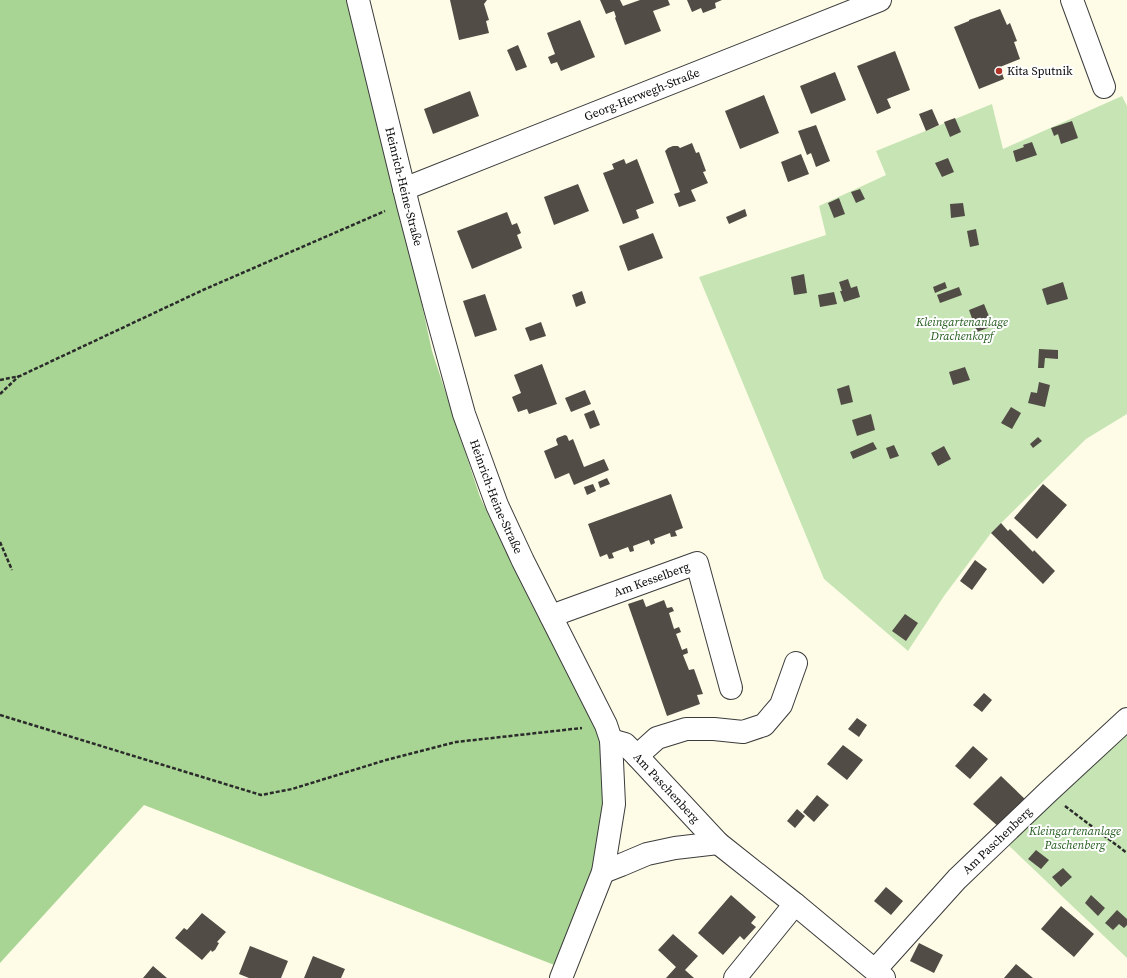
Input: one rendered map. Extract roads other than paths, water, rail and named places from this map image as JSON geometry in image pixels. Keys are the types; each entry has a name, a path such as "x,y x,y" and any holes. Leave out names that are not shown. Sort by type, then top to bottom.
{"street":[{"name":"Heinrich-Heine-Straße","path":"358,0 406,197 464,414 497,504 523,561 609,733 614,804 603,872 561,978"},
{"name":"Georg-Herwegh-Straße","path":"406,197 880,0"},
{"path":"1072,0 1104,87"},
{"name":"Am Kesselberg","path":"551,616 697,563 731,688"},
{"path":"637,756 657,738 686,729 714,729 743,732 764,725 781,704 796,663"},
{"name":"Am Paschenberg","path":"609,733 625,744 637,756 718,843 880,974 957,879 1127,719"},
{"path":"603,872 647,854 675,848 718,843"},
{"path":"735,978 795,904"}],"place":[{"name":"Kita Sputnik","path":"999,71"}],"park label":[{"name":"Kleingartenanlage Drachenkopf","path":"962,329"},
{"name":"Kleingartenanlage Paschenberg","path":"1075,838"}]}
